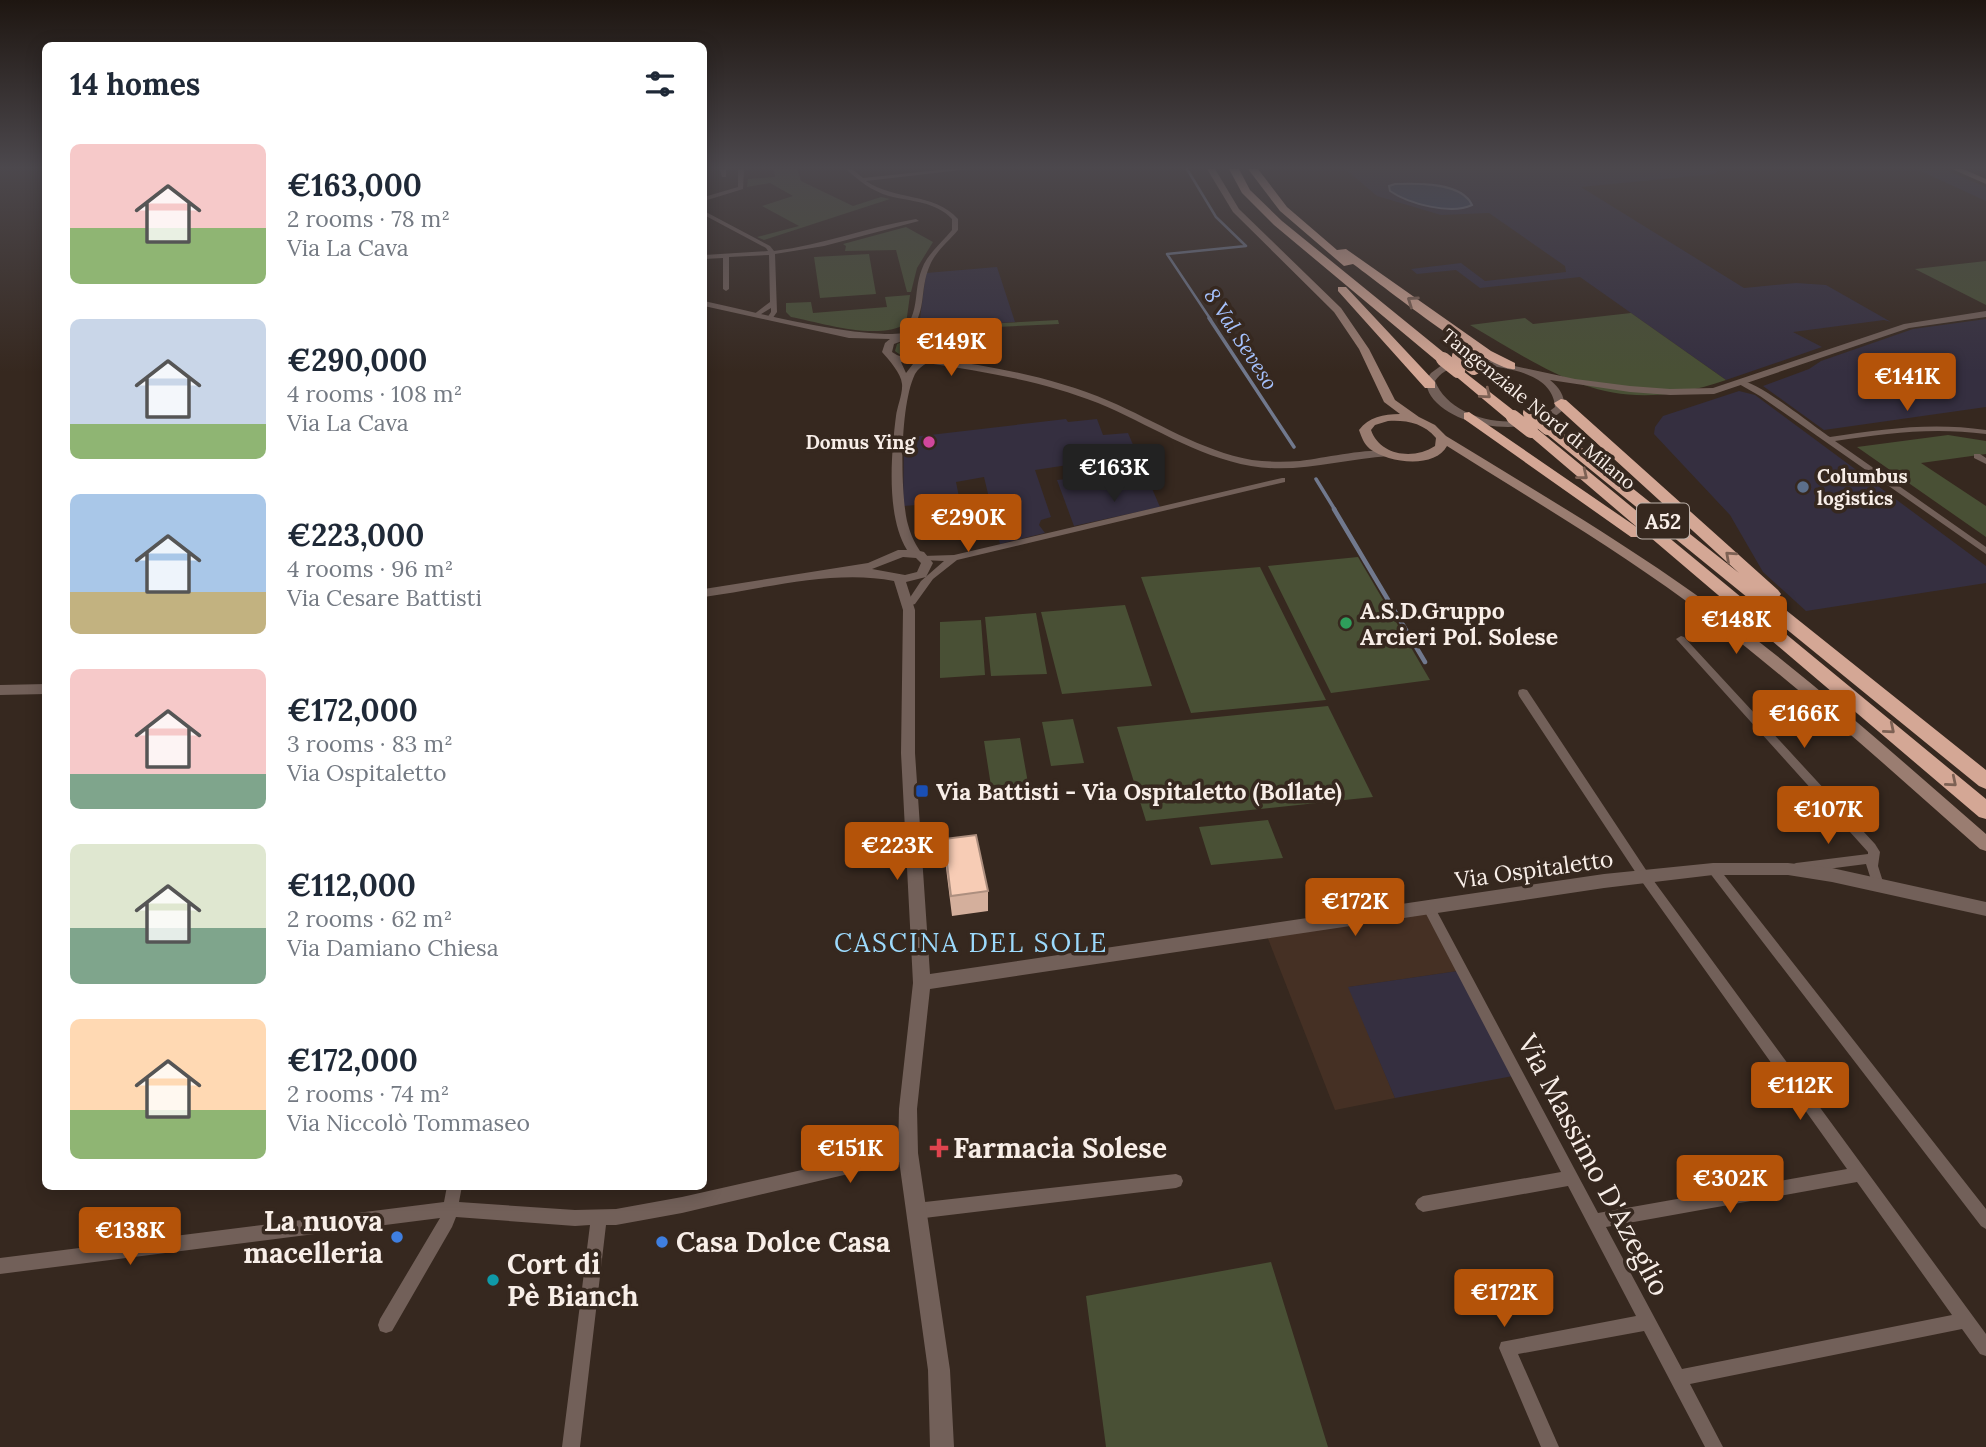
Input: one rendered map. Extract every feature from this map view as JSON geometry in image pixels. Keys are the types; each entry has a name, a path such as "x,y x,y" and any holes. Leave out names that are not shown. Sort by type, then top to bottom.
{"highway":[{"path":"1291,237 1430,384"},
{"name":"Tangenziale Nord di Milano","path":"1294,237 1787,642 1986,811"},
{"name":"Tangenziale Nord di Milano","path":"1318,237 1548,428 1986,782"},
{"path":"1321,237 1486,354 1510,366"},
{"path":"1561,401 1945,748"},
{"path":"1469,416 1787,642"}],"main road":[{"path":"1263,237 1338,310 1364,349 1390,402 1606,540 1709,611 1844,720 1986,844"},
{"path":"1381,419 1390,402"},
{"path":"1415,420 1381,419 1367,426 1367,438 1373,445 1389,453 1410,457 1430,455 1487,466"},
{"path":"1430,455 1441,448 1443,438"}],"street":[{"path":"748,237 772,252 774,312 770,318"},
{"path":"707,257 814,246 846,237"},
{"path":"941,352 940,343 920,329 917,320 927,266 949,237"},
{"path":"726,256 726,289"},
{"path":"756,315 774,302"},
{"path":"707,305 849,335 928,336"},
{"path":"1596,385 1574,389 1561,401 1551,417 1526,424 1504,424 1469,416 1438,399 1430,384 1438,370 1457,363 1482,362 1596,385 1694,393 1714,391 1907,326 1986,314"},
{"path":"907,384 890,355 890,343 902,337 917,320"},
{"path":"849,335 890,355 978,367"},
{"path":"910,606 895,577 885,568 901,531 898,449 907,384 912,371 941,352 978,367 1090,397 1200,447 1236,459 1294,466 1346,456 1389,453"},
{"path":"1528,372 1550,384 1561,401"},
{"path":"1742,382 1986,551"},
{"path":"1828,440 1917,426 1954,427 1986,432"},
{"path":"1346,456 1367,438"},
{"path":"1977,456 1986,462"},
{"path":"707,593 847,570 890,558 954,558 1282,480"},
{"path":"798,578 874,573 915,577 924,572 922,559 901,531"},
{"path":"847,570 874,559 891,547 901,531"},
{"path":"910,606 921,584 934,571 954,558"},
{"path":"915,577 910,606 908,753 922,983 908,1109 908,1153 939,1370 942,1447"},
{"path":"1681,639 1871,847 1878,885"},
{"path":"0,690 42,689"},
{"path":"1522,693 1644,876 1986,1348"},
{"path":"1788,869 1873,858"},
{"path":"1713,869 1986,1220"},
{"name":"Via Ospitaletto","path":"922,983 1644,876 1713,869 1788,869 1878,885 1986,909"},
{"name":"Via Massimo D'Azeglio","path":"1429,908 1714,1447"},
{"path":"0,1266 450,1209 598,1218 682,1205 908,1153"},
{"path":"1595,1221 1859,1174"},
{"path":"1423,1204 1572,1178"},
{"path":"916,1211 1176,1181"},
{"path":"386,1325 447,1222 454,1190"},
{"path":"571,1447 598,1218"},
{"path":"1678,1378 1966,1320"},
{"path":"1550,1447 1507,1348 1648,1322"}],"shaded area":[{"path":"1523,237 1661,237 1744,288 1796,283 1826,285 1891,322 1884,320 1793,332 1822,347 1726,380 1580,277 1480,288 1456,270 1417,274 1411,269 1461,263 1485,281 1566,272 1565,266"},
{"path":"997,267 1015,322 923,327 920,319 926,273"},
{"path":"1986,319 1986,407 1824,430 1763,386 1809,369 1821,361 1913,329"},
{"path":"1739,391 1755,395 1986,566 1986,583 1806,611 1763,572 1730,515 1654,434 1655,427 1663,416"},
{"path":"1066,419 1068,422 1097,419 1103,435 1128,433 1160,507 1074,526 1057,480 1086,477 1081,463 1035,470 1051,517 1041,520 1039,525 1045,533 1000,544 984,477 956,482 960,502 903,506 904,438"},
{"path":"1427,911 1458,971 1349,987 1395,1098 1335,1110 1267,936"},
{"path":"1458,971 1513,1076 1395,1098 1348,987"}],"green space":[{"path":"759,237 775,237 764,240"},
{"path":"871,237 923,237 933,242 917,268 911,292 907,292 896,250 845,251 846,246 843,244"},
{"path":"869,254 876,294 820,298 814,257"},
{"path":"1986,261 1986,305 1915,269"},
{"path":"910,295 906,324 880,331 833,326 791,317 786,312 786,303 811,302 813,313 887,307 885,297"},
{"path":"1631,313 1726,380 1687,391 1652,395 1621,394 1563,377 1470,325 1525,318 1533,324"},
{"path":"1058,320 1059,324 930,330 927,327"},
{"path":"914,338 927,339 936,344 936,351 916,358 895,351 897,344"},
{"path":"1948,435 1986,441 1986,454 1921,463 1986,506 1986,537 1857,447"},
{"name":"A.S.D.Gruppo Arcieri Pol. Solese","path":"1358,557 1430,680 1331,693 1268,566"},
{"path":"1260,567 1326,700 1191,713 1141,577"},
{"path":"1125,605 1152,686 1062,694 1041,612"},
{"path":"1036,613 1047,674 991,676 985,617"},
{"path":"981,620 985,675 940,678 940,622"},
{"path":"1328,706 1373,797 1146,821 1117,727"},
{"path":"1073,719 1084,763 1051,766 1042,722"},
{"path":"1020,738 1028,783 991,786 984,741"},
{"path":"1268,820 1283,858 1211,865 1199,827"},
{"path":"1271,1262 1328,1447 1106,1447 1086,1296"}],"building":[{"path":"976,835 988,891 951,896 944,839"}],"waterway":[{"name":"8 Val Seveso","path":"1211,320 1167,254 1246,246 1236,237"},
{"name":"8 Val Seveso","path":"1209,318 1294,447"},
{"name":"8 Val Seveso","path":"1316,479 1335,510"},
{"name":"8 Val Seveso","path":"1334,509 1425,662"}],"place":[{"name":"Domus Ying","path":"929,442"},
{"name":"Columbus logistics","path":"1803,487"},
{"name":"A.S.D.Gruppo Arcieri Pol. Solese","path":"1346,623"},
{"name":"Via Battisti - Via Ospitaletto (Bollate)","path":"922,791"},
{"name":"Farmacia Solese","path":"939,1148"},
{"name":"La nuova macelleria","path":"397,1237"},
{"name":"Casa Dolce Casa","path":"662,1242"},
{"name":"Cort di Pè Bianch","path":"493,1280"}],"district":[{"name":"CASCINA DEL SOLE","path":"971,942"}]}
